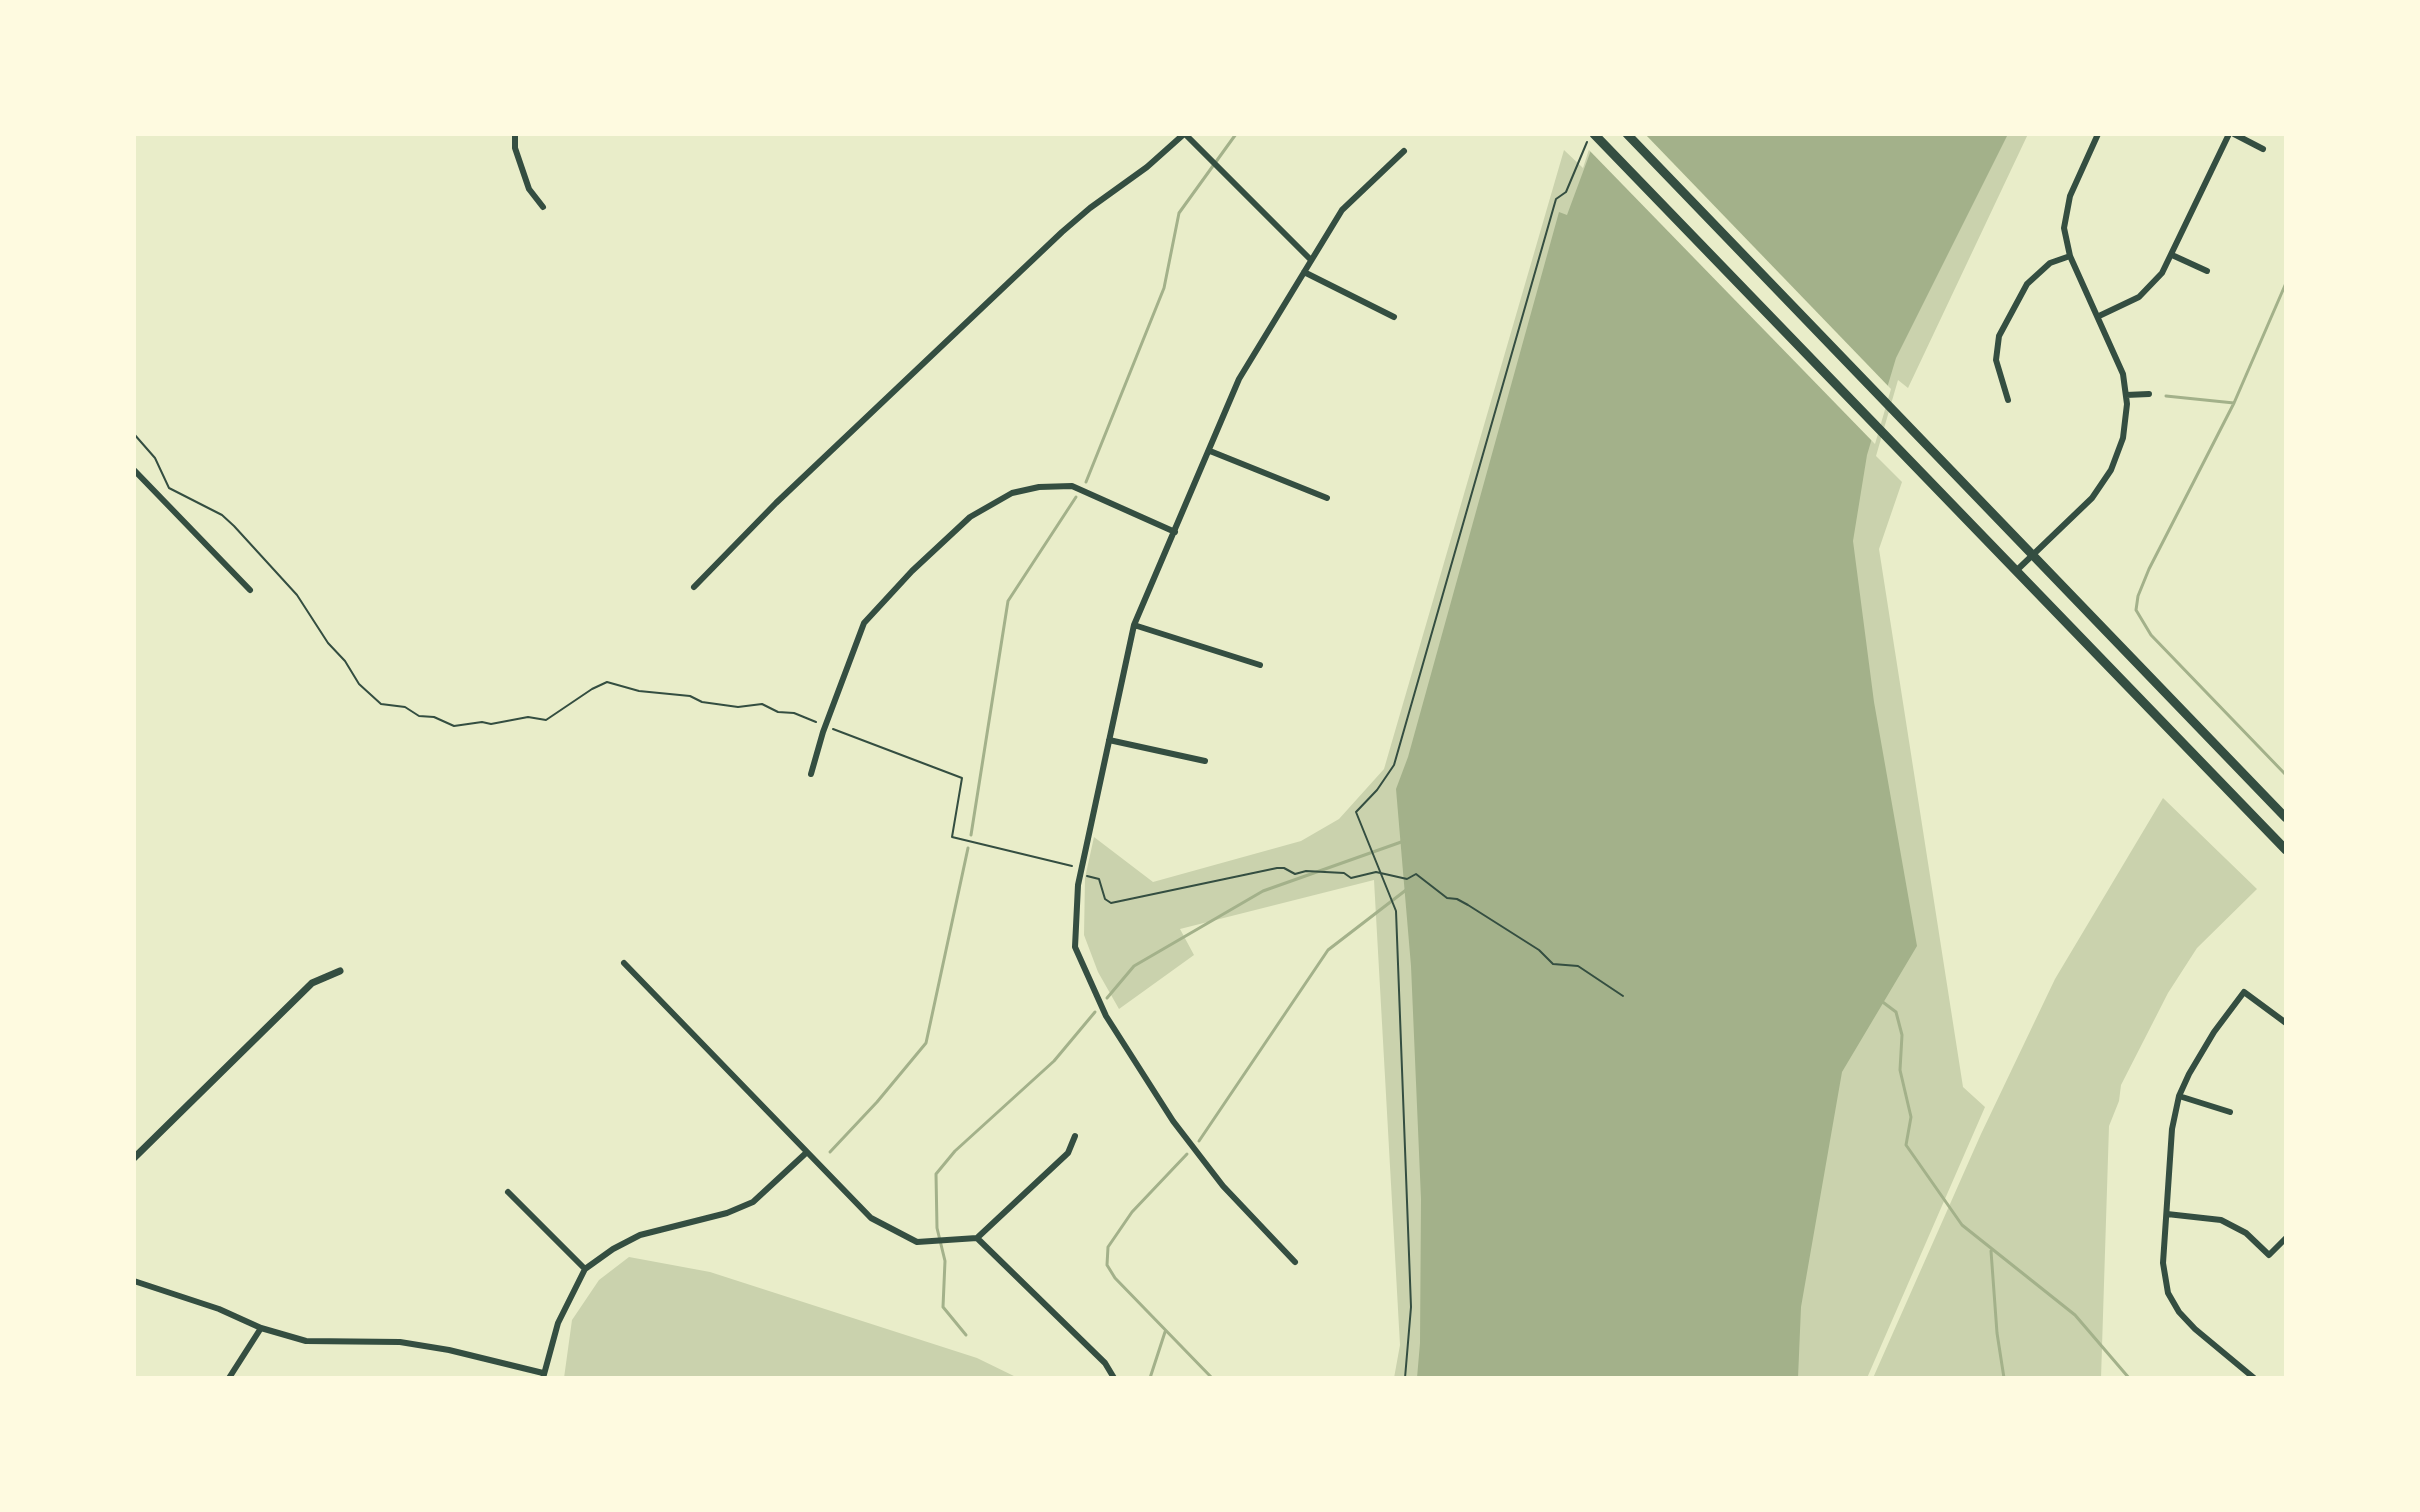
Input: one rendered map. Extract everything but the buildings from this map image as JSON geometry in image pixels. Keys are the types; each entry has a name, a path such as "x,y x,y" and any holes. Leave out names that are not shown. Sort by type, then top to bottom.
{"main road":[{"path":"1592,134 2286,850"},
{"path":"1627,134 2286,818"}],"street":[{"path":"515,134 515,148 529,189 543,207"},
{"path":"694,587 746,532 1062,232 1147,167 1184,134 1311,260"},
{"path":"2016,571 2092,498 2111,470 2123,438 2126,395 2123,374 2070,256 2064,228 2065,213 2078,175 2098,134"},
{"path":"2099,316 2155,284 2232,134 2263,149"},
{"path":"1295,1262 1223,1186 1172,1119 1106,1016 1075,947 1081,873 1134,625 1239,379 1342,210 1404,151"},
{"path":"2172,255 2207,271"},
{"path":"2008,400 1996,360 1999,336 2027,284 2050,263 2070,256"},
{"path":"1304,272 1394,317"},
{"path":"2126,395 2149,394"},
{"path":"1210,451 1327,498"},
{"path":"134,470 250,590"},
{"path":"811,774 825,726 864,623 912,571 970,517 1012,493 1039,487 1072,486 1175,532"},
{"path":"1134,625 1260,665"},
{"path":"1109,740 1205,761"},
{"path":"624,963 871,1218 917,1242 977,1238 1068,1153 1075,1136"},
{"path":"134,1158 312,983 340,971"},
{"path":"2254,1378 2195,1329 2170,1299 2163,1263 2172,1129 2179,1096 2202,1051 2244,992 2286,1023"},
{"path":"2179,1096 2230,1112"},
{"path":"134,1281 219,1309 261,1328 306,1341 400,1342 449,1350 543,1376 558,1323 585,1269 640,1235 727,1213 753,1202 806,1153"},
{"path":"508,1192 585,1269"},
{"path":"2167,1214 2221,1220 2246,1233 2269,1255 2286,1238"},
{"path":"977,1238 1094,1352 1114,1378"},
{"path":"229,1378 261,1328"}],"path":[{"path":"1405,1378 1411,1307 1396,911 1356,812 1377,790 1394,765 1556,199 1566,192 1592,134"},
{"path":"134,434 155,458 169,488 187,500 222,515 234,526 300,599 359,684 381,704 405,707 419,716 434,717 454,726 482,722 491,724 528,717 546,720 607,682 639,691 690,696 702,702 738,707 762,704 778,712 794,713 962,778 952,837 1072,866 1081,873 1099,879 1105,899 1111,903 1277,868 1295,874 1306,871 1344,873 1351,878 1376,872 1407,879 1416,874 1447,898 1468,905 1539,950 1553,964 1578,966 1623,996"}],"shaded area":[{"path":"1594,134 2028,134 1908,388 1898,380 1876,456 1902,482 1879,549 1963,1087 1985,1107 1867,1378 1394,1378 1400,1345 1374,880 1180,929 1194,955 1119,1009 1098,972 1084,935 1085,878 1094,837 1153,882 1301,841 1339,819 1384,769 1564,150 1583,168"},
{"path":"1597,134 2008,134 1896,358 1867,455 1853,541 1874,702 1917,946 1842,1072 1801,1307 1798,1378 1417,1378 1421,1199 1411,966 1396,789 1408,757 1559,212 1567,215"},
{"path":"2163,798 2257,889 2197,948 2168,993 2121,1085 2119,1101 2109,1126 2101,1378 1873,1378 1981,1134 2055,979"},
{"path":"629,1257 710,1272 977,1358 1018,1378 564,1378 572,1320 599,1280"}],"pier":[{"path":"1593,134 1645,134 1891,389 1875,444 1588,149"}],"waterway":[{"path":"1086,482 1164,288 1179,213 1236,134"},
{"path":"2286,283 2234,403 2149,569 2136,610 2151,635 2286,775"},
{"path":"2166,396 2234,403"},
{"path":"971,835 1008,601 1076,497"},
{"path":"1107,998 1134,966 1263,891 1404,841"},
{"path":"830,1152 926,1043 968,848"},
{"path":"1199,1141 1328,950 1406,890"},
{"path":"1880,1000 1896,1012 1902,1035 1900,1070 1911,1117 1906,1145 1962,1225 2075,1315 2129,1378"},
{"path":"966,1335 943,1307 945,1261 937,1228 936,1174 955,1151 1054,1061 1095,1012"},
{"path":"1187,1154 1132,1212 1108,1247 1107,1265 1115,1278 1212,1378"},
{"path":"1991,1251 2004,1378"},
{"path":"1150,1378 1165,1332"}]}
